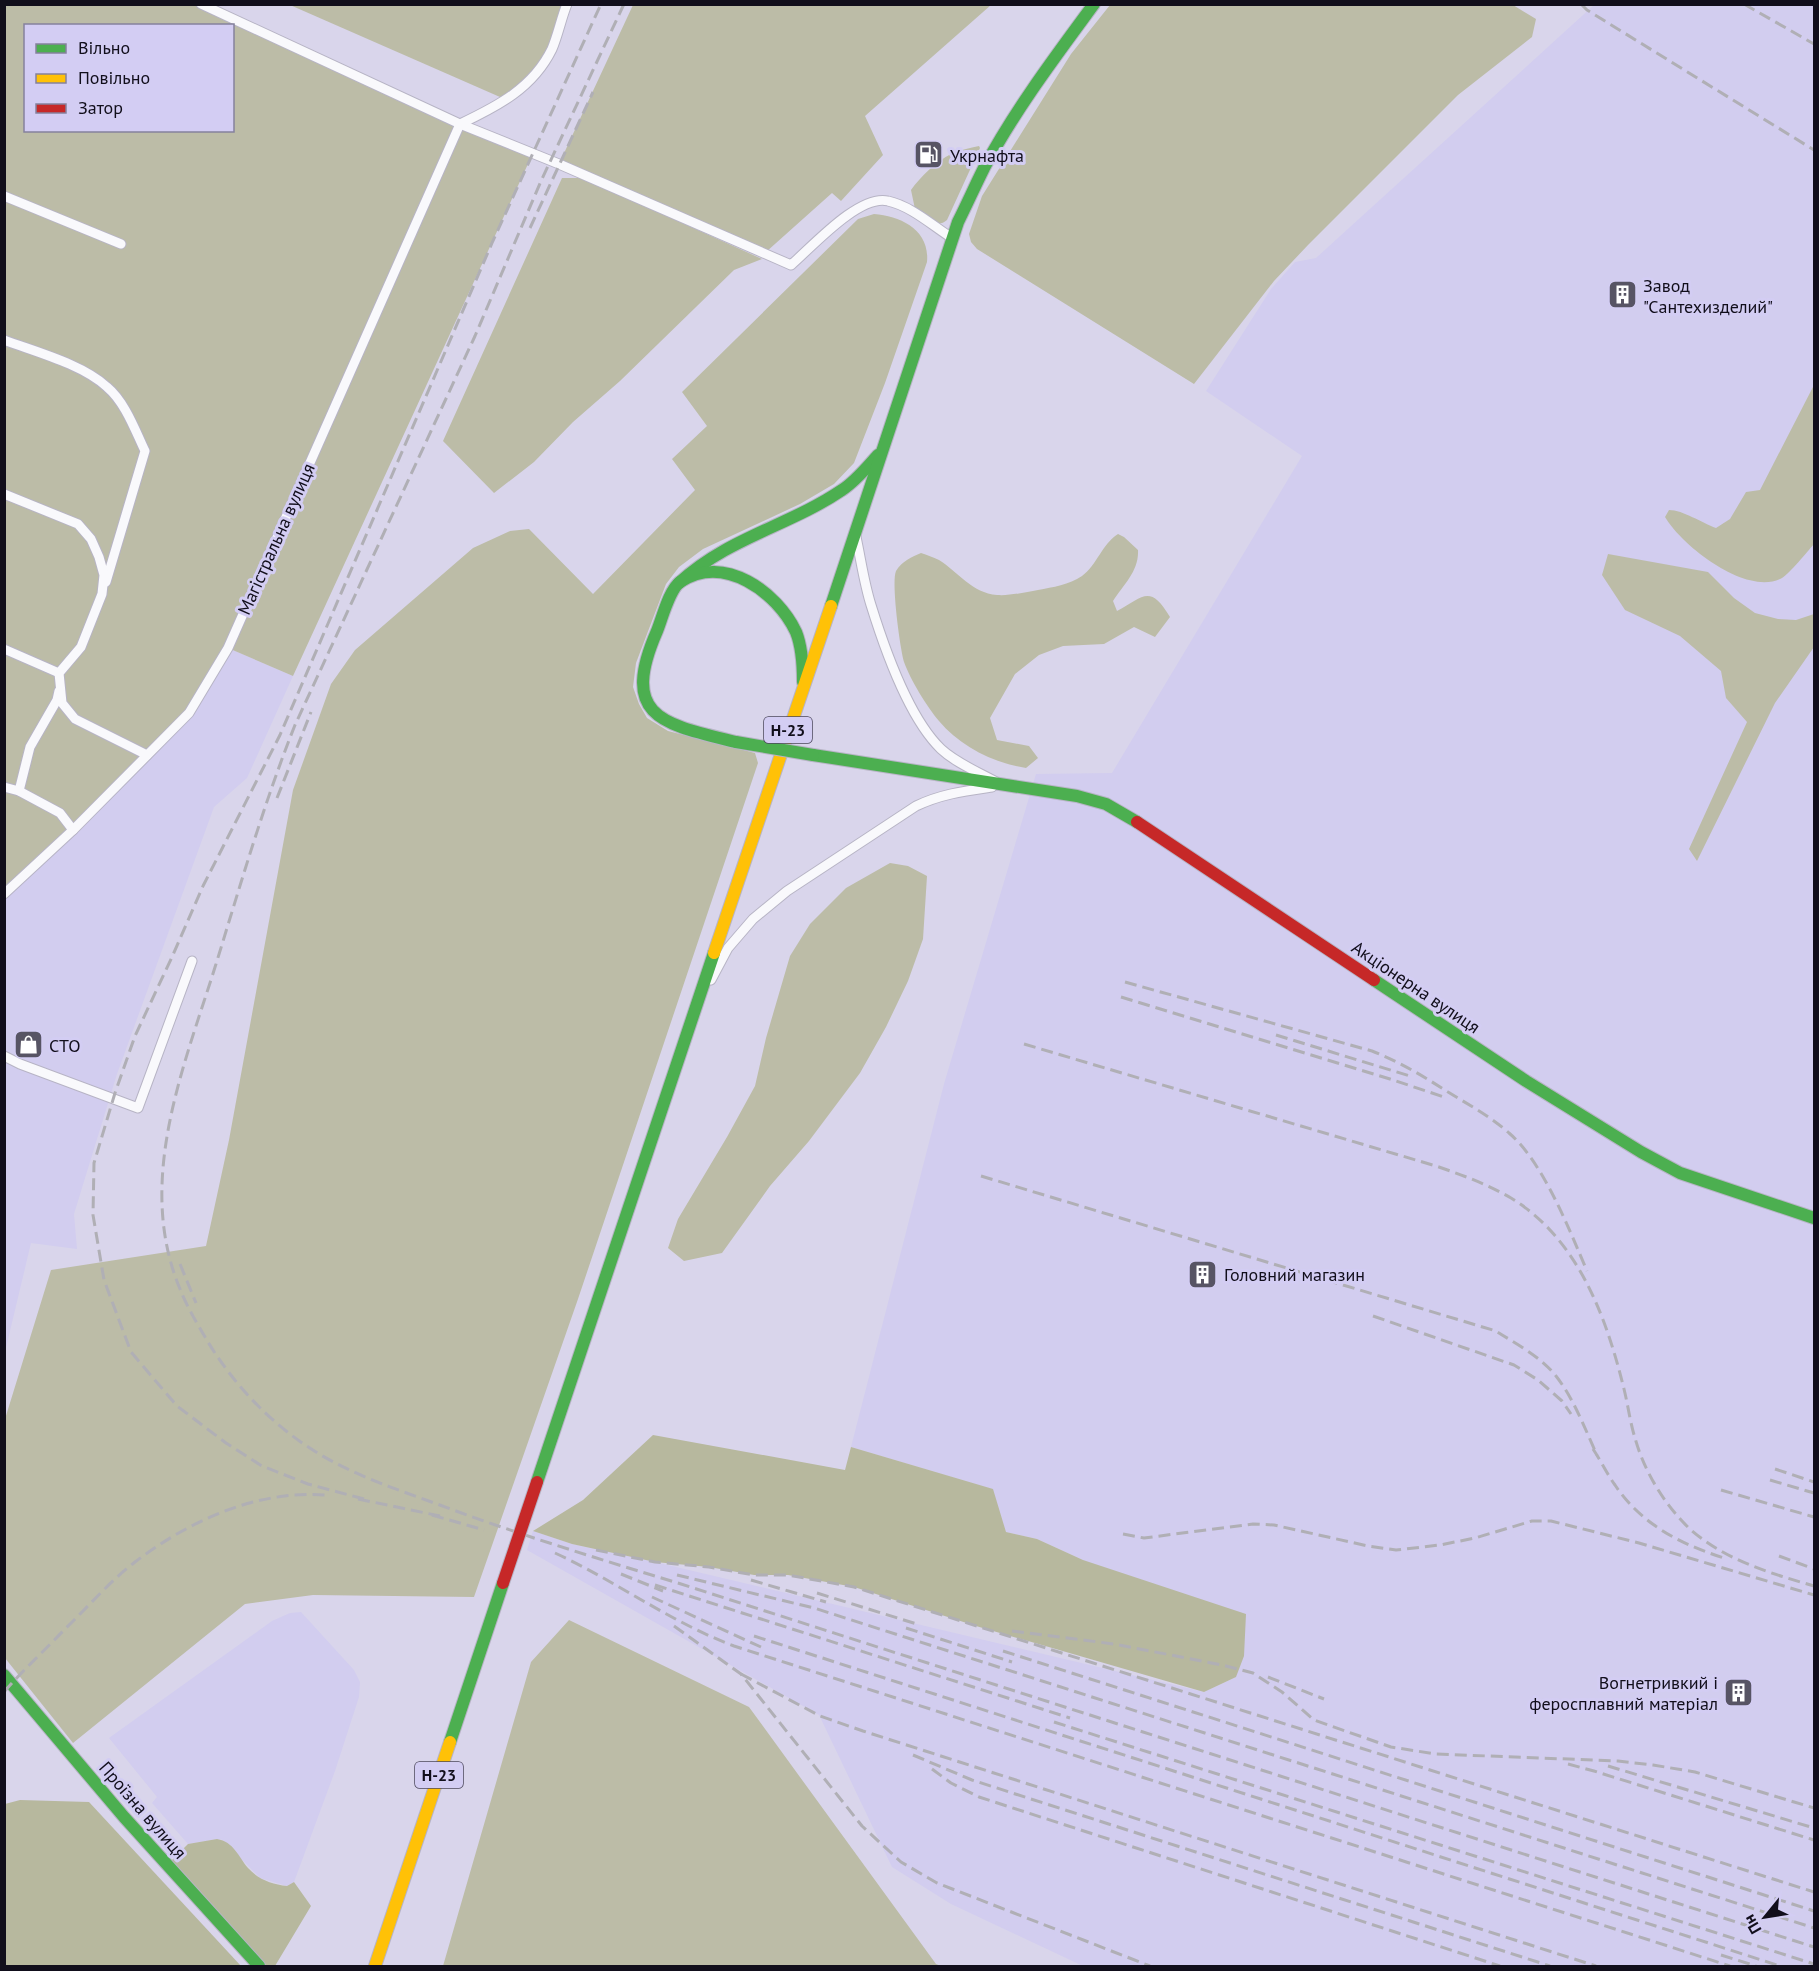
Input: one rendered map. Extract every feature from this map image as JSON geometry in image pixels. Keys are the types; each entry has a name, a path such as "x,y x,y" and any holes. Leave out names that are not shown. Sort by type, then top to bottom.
{"main road":[{"name":"Н-23","path":"375,1966 945,265 952,238 972,191 997,147 1055,57 1095,4"},
{"path":"679,583 699,564 717,553 812,507 843,489 882,451"},
{"path":"679,583 707,570 717,570 733,573 766,594 796,633 803,661 803,687"},
{"name":"Акціонерна вулиця","path":"679,583 645,660 641,675 646,702 655,713 668,722 736,742 1004,786 1058,791 1105,803 1526,1081 1641,1152 1680,1173 1815,1218"},
{"name":"Проїзна вулиця","path":"4,1675 138,1833 259,1966"}],"street":[{"path":"201,4 460,124 592,178 791,265 857,208 879,200 890,201 952,238"},
{"path":"460,124 501,104 527,84 552,48 567,4"},
{"name":"Магістральна вулиця","path":"4,894 73,830 189,713 228,648 460,124"},
{"path":"4,196 121,244"},
{"path":"4,340 80,370 108,387 124,410 145,451 102,594 81,647 59,673 62,703 75,719 147,755"},
{"path":"4,494 78,524 91,539 99,557 104,576 102,594"},
{"path":"855,534 870,604 913,711 926,732 942,750 1004,786"},
{"path":"4,649 59,673"},
{"path":"19,791 30,747 57,700 60,689"},
{"path":"696,1009 733,941 753,919 787,891 916,806 935,797 957,792 1004,786"},
{"path":"4,787 19,791 60,813 73,830"},
{"path":"4,1056 20,1065 138,1108 192,961"}],"shaded area":[{"path":"1594,5 1814,5 1814,1966 1083,1966 951,1904 892,1867 819,1715 527,1550 533,1531 572,1544 1204,1692 1236,1677 1083,1560 1037,1539 1006,1532 992,1489 851,1447 944,1084 1036,774 1112,773 1302,456 1206,391 1271,289 1295,262 1316,258"},
{"path":"228,648 293,676 247,778 214,807 117,1074 74,1214 77,1249 31,1243 5,1352 5,894"},
{"path":"301,1612 354,1670 360,1682 359,1697 335,1771 294,1882 287,1886 260,1878 223,1840 188,1844 152,1803 157,1797 109,1738 272,1621 290,1613"}],"green space":[{"path":"5,5 201,5 533,153 293,676 228,648 189,713 5,894"},
{"path":"290,5 564,5 548,55 515,93 500,97"},
{"path":"633,5 991,5 865,116 883,155 841,201 832,193 766,252 559,164"},
{"path":"1110,5 1513,5 1536,19 1532,37 1458,95 1308,245 1274,281 1194,384 977,249 971,242 969,234 982,196 1071,54"},
{"path":"979,146 947,220 943,223 935,223 915,209 911,190 924,175 951,154"},
{"path":"562,178 583,178 762,259 734,270 620,381 573,422 534,462 494,493 443,441"},
{"path":"874,214 894,218 919,233 927,251 927,262 885,383 854,463 834,484 800,504 703,549 679,567 666,584 636,663 633,687 647,718 668,731 755,753 758,763 578,1299 474,1597 313,1595 245,1604 73,1743 5,1658 5,1419 51,1270 206,1246 229,1140 293,790 331,684 355,650 473,548 510,531 529,529 593,594 695,490 672,459 707,426 682,392 858,219"},
{"path":"1814,385 1814,544 1782,578 1768,582 1751,581 1734,575 1700,554 1673,529 1665,517 1669,510 1674,511 1716,528 1730,519 1746,492 1760,490"},
{"path":"1118,534 1138,550 1138,558 1130,577 1113,601 1117,611 1140,598 1151,596 1163,606 1170,617 1155,637 1134,627 1104,644 1063,646 1039,655 1015,674 990,718 997,740 1029,746 1038,758 1026,768 990,758 967,746 947,730 929,708 904,662 895,601 895,577 898,568 921,553 939,560 980,590 997,595 1018,594 1072,582 1082,576 1112,538"},
{"path":"1608,554 1708,572 1734,598 1755,613 1778,619 1796,620 1814,614 1814,647 1775,703 1697,861 1689,849 1747,722 1726,698 1721,671 1680,636 1625,610 1602,575"},
{"path":"890,863 908,866 927,876 923,939 908,981 886,1027 860,1073 809,1141 770,1186 722,1253 684,1261 668,1248 678,1219 755,1086 766,1038 790,956 810,924 846,888"},
{"path":"653,1435 845,1470 851,1447 993,1489 1006,1532 1037,1539 1083,1560 1246,1614 1244,1656 1236,1677 1204,1692 976,1626 854,1587 788,1575 754,1575 709,1567 655,1562 572,1544 533,1531 583,1500"},
{"path":"569,1620 749,1707 936,1964 941,1966 443,1966 531,1662"},
{"path":"20,1800 89,1802 241,1966 5,1966 5,1804"},
{"path":"217,1839 232,1846 248,1868 261,1878 271,1883 287,1886 294,1882 311,1906 275,1966 259,1966 167,1865 188,1844"}],"railway":[{"path":"364,1499 308,1484 262,1466 226,1443 177,1406 131,1352 104,1280 93,1215 94,1163 135,1036 203,886 280,735 492,243 601,4"},
{"path":"624,4 541,181 475,336 295,725 263,814 191,1043 169,1125 163,1166 162,1207 167,1248 180,1289 208,1342 242,1389 284,1429 330,1460 390,1487 558,1546 1814,1947"},
{"path":"1581,4 1587,10 1814,150"},
{"path":"1744,4 1814,44"},
{"path":"530,228 593,92"},
{"path":"277,798 311,712"},
{"path":"1125,982 1372,1051 1411,1070 1479,1111 1509,1133 1533,1161 1554,1197 1587,1271"},
{"path":"1121,997 1447,1098"},
{"path":"1276,1035 1410,1076"},
{"path":"1024,1044 1436,1166 1484,1184 1511,1198 1534,1215 1554,1235 1586,1282 1598,1307 1617,1362 1632,1426 1644,1463 1664,1499 1681,1521 1705,1541 1734,1558 1765,1571 1814,1586"},
{"path":"981,1176 1496,1331 1535,1356 1556,1376 1574,1404 1597,1455"},
{"path":"180,1264 196,1303"},
{"path":"1373,1316 1514,1365 1538,1380 1562,1401 1571,1414"},
{"path":"1593,1449 1625,1499 1649,1522 1677,1539 1724,1558"},
{"path":"1775,1469 1814,1482"},
{"path":"1770,1480 1814,1493"},
{"path":"1721,1490 1814,1517"},
{"path":"4,1692 116,1578 156,1547 201,1521 249,1503 299,1495 325,1495"},
{"path":"358,1499 440,1516"},
{"path":"432,1515 484,1530"},
{"path":"1123,1534 1144,1538 1253,1524 1274,1525 1396,1550 1475,1538 1532,1521 1551,1521 1639,1543 1814,1595"},
{"path":"596,1550 655,1562 709,1567 754,1575 788,1575 854,1587 1814,1892"},
{"path":"555,1553 688,1625 734,1646 1730,1966"},
{"path":"1779,1556 1814,1569"},
{"path":"621,1574 663,1591"},
{"path":"677,1575 814,1608 1814,1928"},
{"path":"751,1580 826,1602"},
{"path":"655,1585 1070,1718"},
{"path":"817,1593 920,1625"},
{"path":"652,1597 761,1647"},
{"path":"674,1626 741,1674 862,1826 901,1862 937,1883 1150,1966"},
{"path":"906,1628 1012,1662"},
{"path":"1012,1631 1114,1644 1253,1673 1282,1692 1314,1720 1391,1747 1436,1754 1618,1761 1653,1765 1695,1772 1814,1808"},
{"path":"754,1636 1780,1966"},
{"path":"1003,1651 1814,1911"},
{"path":"741,1674 820,1716 863,1731 1596,1966"},
{"path":"1268,1677 1324,1699"},
{"path":"1054,1722 1814,1964"},
{"path":"913,1755 972,1780 1550,1966"},
{"path":"1568,1764 1814,1840"},
{"path":"1608,1766 1814,1828"},
{"path":"932,1769 951,1783 979,1797 1500,1966"},
{"path":"1721,1955 1756,1966"}],"traffic: fast":[{"path":"831,606 958,222 984,168 1009,125 1094,4"},
{"path":"679,583 717,555 738,543 801,513 842,490 857,478 878,455"},
{"path":"736,742 669,722 655,712 646,700 643,683 646,660 669,598 680,582 697,574 714,572 747,581 763,591 776,603 796,632 801,650 803,682"},
{"path":"736,742 813,755"},
{"path":"813,755 1077,796 1106,804 1137,822"},
{"path":"537,1482 714,953"},
{"path":"1374,980 1526,1081 1641,1152 1680,1173 1814,1218"},
{"path":"450,1742 503,1583"},
{"path":"4,1675 124,1817 259,1966"}],"traffic: slow":[{"path":"714,953 831,606"},
{"path":"375,1966 450,1742"}],"traffic: jam":[{"path":"1137,822 1374,980"},
{"path":"503,1583 537,1482"}],"place":[{"name":"Укрнафта","path":"929,155"},
{"name":"Завод \"Сантехизделий\"","path":"1622,295"},
{"name":"СТО","path":"28,1045"},
{"name":"Головний магазин","path":"1203,1274"},
{"name":"Вогнетривкий і феросплавний матеріал","path":"1739,1692"}]}
